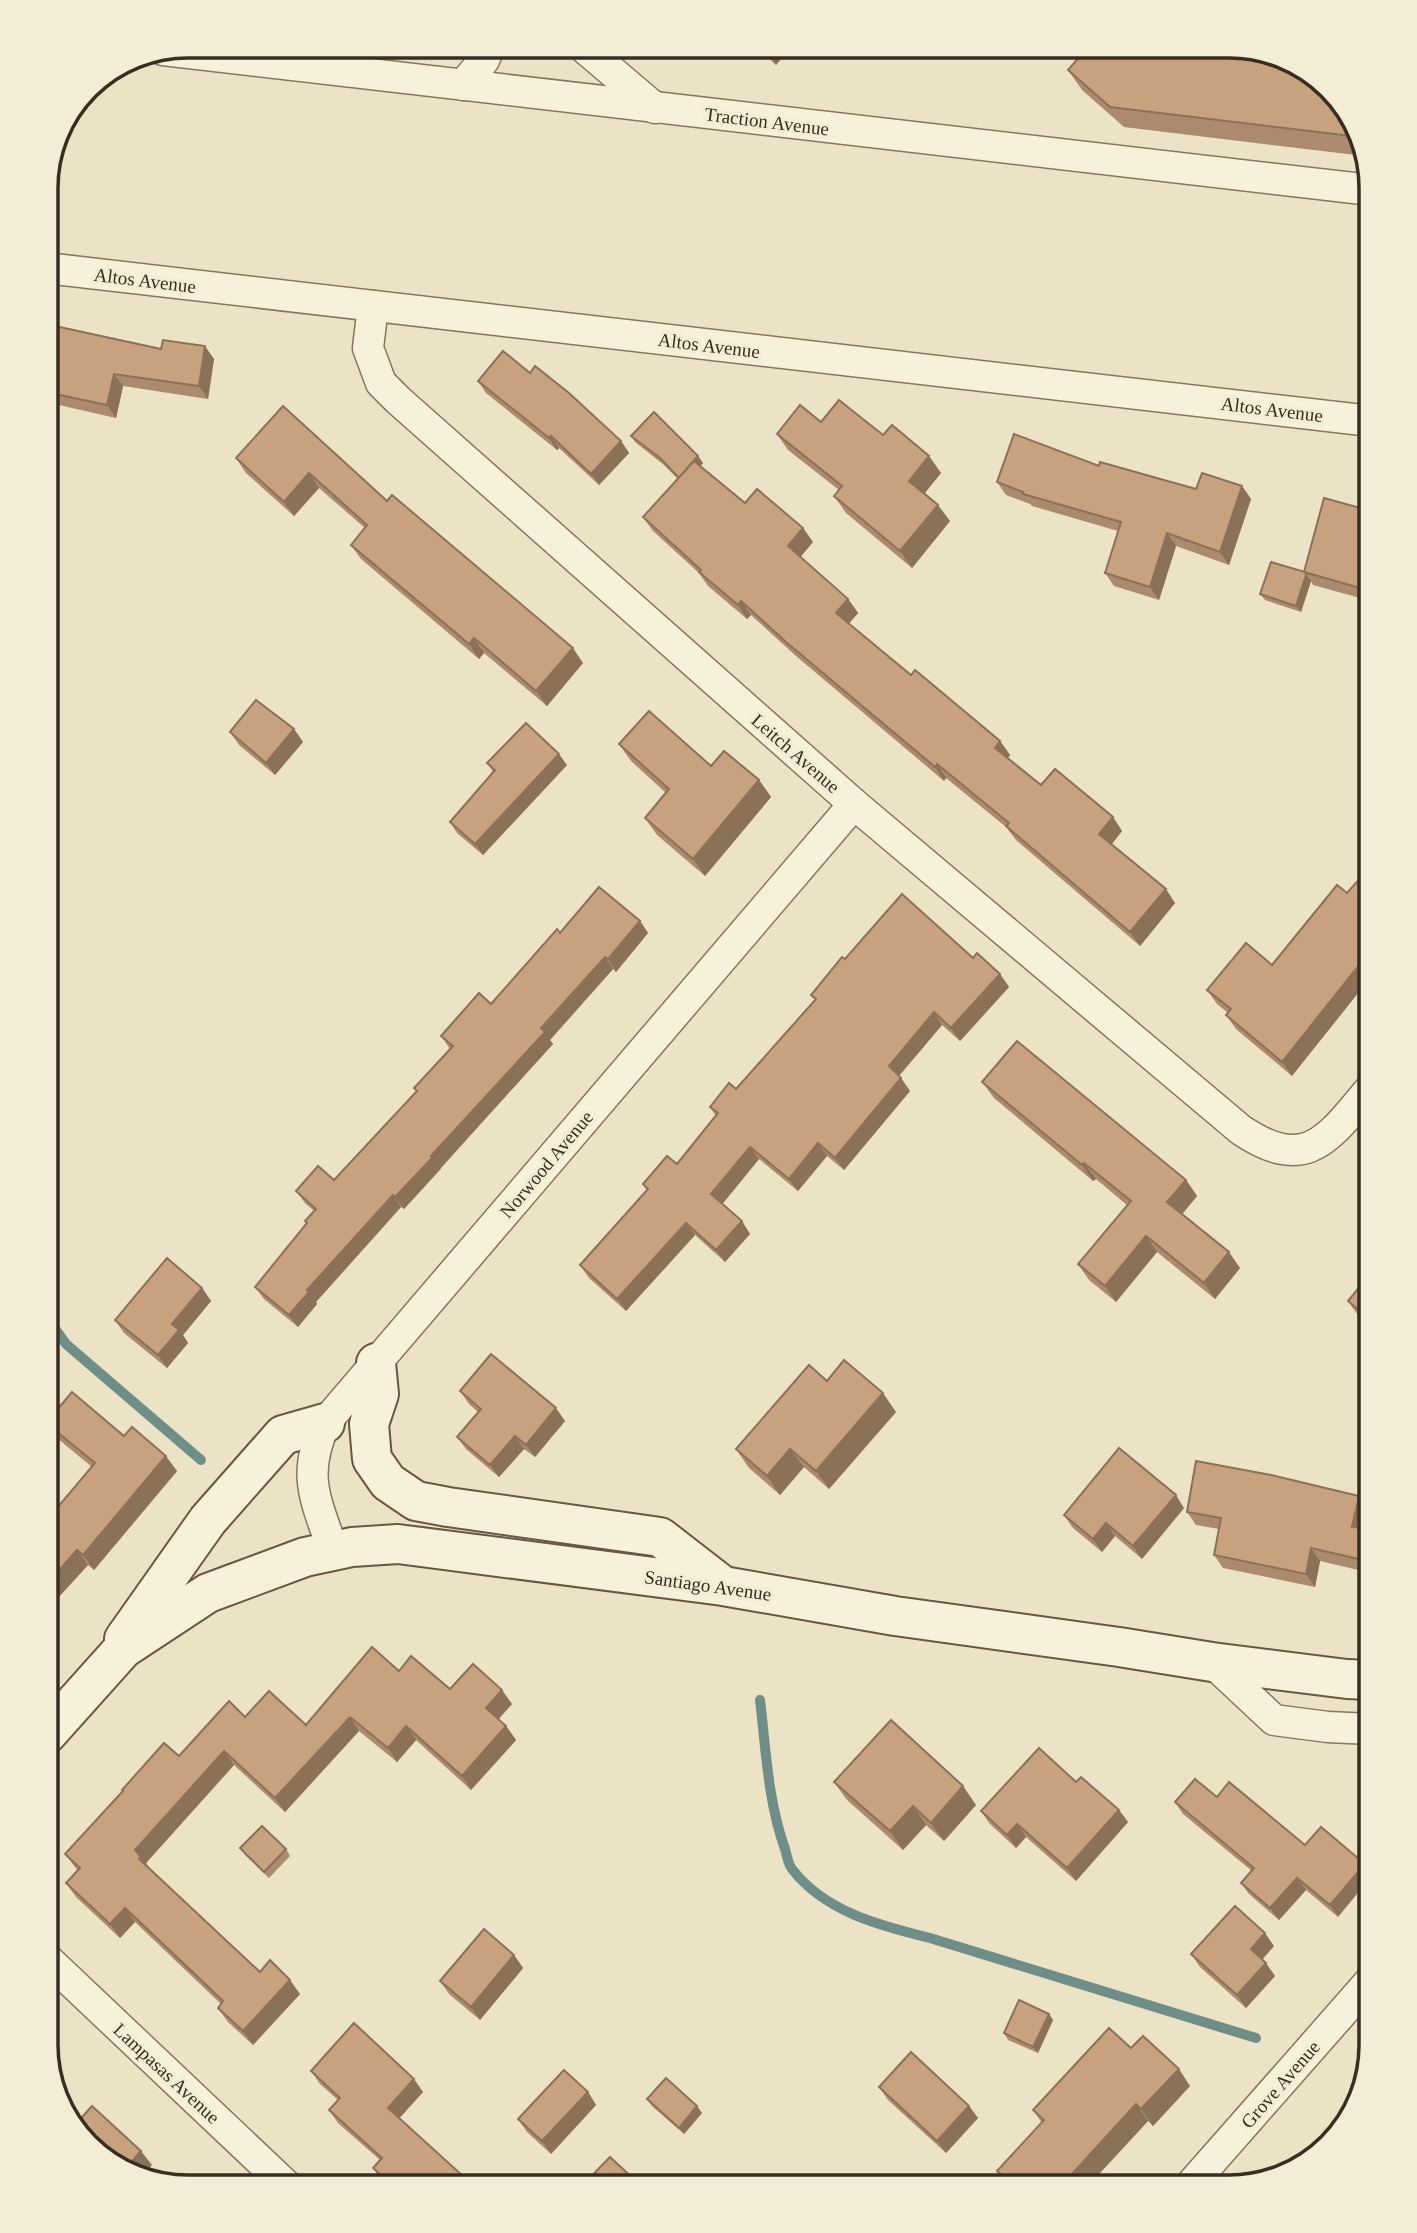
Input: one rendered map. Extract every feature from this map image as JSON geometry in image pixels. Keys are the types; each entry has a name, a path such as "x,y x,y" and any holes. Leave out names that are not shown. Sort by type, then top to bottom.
{"main road":[{"path":"376,1363 379,1394 369,1424 372,1459 388,1482 416,1501 660,1537 723,1586"},
{"path":"58,1721 97,1676 208,1520 284,1435 325,1423"},
{"name":"Santiago Avenue","path":"97,1676 123,1649 208,1593 305,1557 352,1547 398,1544 723,1586 895,1616 1212,1662 1359,1680"}],"street":[{"name":"Traction Avenue","path":"232,58 1359,189"},
{"path":"463,85 485,58"},
{"path":"596,58 655,108"},
{"name":"Altos Avenue","path":"58,269 1359,420"},
{"name":"Leitch Avenue","path":"373,306 368,348 381,383 391,394 853,804 1241,1130 1265,1144 1290,1150 1314,1146 1325,1139 1359,1101"},
{"name":"Norwood Avenue","path":"333,1551 313,1491 311,1467 315,1445 325,1423 853,804"},
{"path":"1212,1662 1274,1720 1359,1728"},
{"name":"Lampasas Avenue","path":"58,1969 275,2175"},
{"name":"Grove Avenue","path":"1200,2175 1359,1994"}],"building":[{"path":"1078,58 1254,60 1287,71 1315,90 1327,102 1348,136 1110,107 1068,70"},
{"path":"58,327 161,349 163,340 205,346 199,386 114,374 107,405 58,395"},
{"path":"503,351 530,373 535,366 621,441 591,474 551,436 549,438 478,381"},
{"path":"839,400 883,435 892,425 929,456 909,481 938,505 900,551 834,496 842,486 777,434 800,405 821,422"},
{"path":"283,406 387,501 392,495 573,648 536,691 474,638 469,644 351,545 367,525 309,473 284,502 236,458"},
{"path":"654,412 698,456 679,478 660,458 631,436"},
{"path":"1014,434 1099,466 1100,462 1196,489 1202,473 1242,486 1220,552 1167,533 1150,587 1105,573 1121,522 1023,494 997,482"},
{"path":"694,461 745,503 757,489 803,528 788,546 848,599 836,613 911,675 915,670 1000,741 995,748 1041,785 1055,769 1113,817 1099,834 1166,889 1130,932 1006,826 1009,823 937,764 935,767 741,601 738,605 699,572 701,570 643,517"},
{"path":"1324,498 1359,508 1359,588 1304,572"},
{"path":"1271,562 1305,572 1296,606 1260,594"},
{"path":"256,700 294,729 266,763 230,732"},
{"path":"649,711 711,766 724,751 759,780 693,859 645,818 669,789 619,744"},
{"path":"526,723 559,754 475,844 450,822 495,770 487,763"},
{"path":"1359,880 1359,965 1282,1062 1226,1015 1231,1009 1207,990 1246,943 1272,965 1337,885 1347,893"},
{"path":"599,887 640,921 608,959 605,957 541,1028 545,1032 431,1156 433,1157 395,1197 393,1195 307,1290 309,1292 289,1315 255,1287 316,1209 296,1191 318,1166 334,1180 417,1091 414,1088 453,1046 441,1036 479,993 491,1004 557,929 560,933"},
{"path":"902,894 973,958 977,953 1000,974 951,1028 934,1012 889,1066 901,1078 835,1158 818,1143 789,1179 750,1147 711,1194 742,1221 716,1250 686,1223 617,1299 580,1265 648,1189 643,1184 667,1156 677,1164 718,1113 710,1107 729,1083 736,1089 816,999 811,995 842,957 845,959"},
{"path":"1017,1041 1186,1180 1167,1202 1229,1252 1204,1283 1146,1236 1105,1286 1078,1264 1131,1201 1084,1163 1082,1165 982,1082"},
{"path":"167,1258 202,1288 172,1324 179,1330 158,1355 115,1320"},
{"path":"1359,1288 1359,1311 1348,1301"},
{"path":"491,1354 556,1408 526,1445 515,1436 490,1465 457,1437 481,1409 460,1391"},
{"path":"844,1360 883,1393 816,1471 790,1449 767,1476 736,1449 809,1365 827,1381"},
{"path":"72,1392 124,1436 132,1427 166,1456 83,1555 77,1550 58,1571 58,1507 95,1463 58,1433 58,1409"},
{"path":"1119,1448 1176,1495 1133,1546 1106,1523 1093,1539 1064,1515"},
{"path":"1196,1461 1359,1496 1352,1527 1359,1527 1359,1559 1311,1548 1306,1574 1214,1555 1221,1518 1187,1512"},
{"path":"372,1647 399,1671 411,1656 450,1689 473,1664 502,1690 486,1708 506,1726 462,1776 406,1726 388,1748 350,1717 275,1798 224,1751 135,1850 141,1857 139,1859 260,1972 270,1960 290,1980 243,2031 218,2008 223,2001 125,1908 110,1924 66,1883 80,1868 65,1854 164,1743 179,1756 229,1701 245,1717 269,1691 306,1725"},
{"path":"891,1720 963,1786 931,1823 913,1806 890,1831 834,1782"},
{"path":"1039,1748 1076,1782 1081,1777 1119,1810 1067,1868 1017,1824 1007,1835 981,1811"},
{"path":"1195,1779 1217,1797 1229,1782 1305,1845 1321,1827 1359,1859 1359,1871 1330,1905 1297,1878 1270,1908 1241,1883 1254,1868 1175,1802"},
{"path":"262,1826 286,1849 264,1872 240,1848"},
{"path":"1235,1906 1265,1933 1251,1949 1266,1963 1237,1995 1191,1954"},
{"path":"484,1929 514,1955 471,2007 440,1981"},
{"path":"1019,2000 1049,2014 1033,2047 1004,2033"},
{"path":"354,2023 414,2079 388,2108 462,2175 381,2175 373,2168 382,2158 329,2110 340,2098 311,2071"},
{"path":"1109,2028 1131,2048 1143,2036 1179,2069 1141,2109 1136,2104 1073,2175 1002,2175 997,2171 1044,2120 1033,2110"},
{"path":"911,2052 969,2106 937,2141 879,2087"},
{"path":"564,2070 588,2092 542,2141 518,2119"},
{"path":"666,2078 697,2106 679,2128 647,2099"},
{"path":"92,2106 141,2151 130,2162 102,2143 81,2118"},
{"path":"610,2157 629,2175 593,2175"}],"waterway":[{"path":"58,1333 66,1344 201,1460"},
{"path":"760,1700 771,1794 788,1860 805,1884 837,1907 892,1928 1256,2038"}]}
